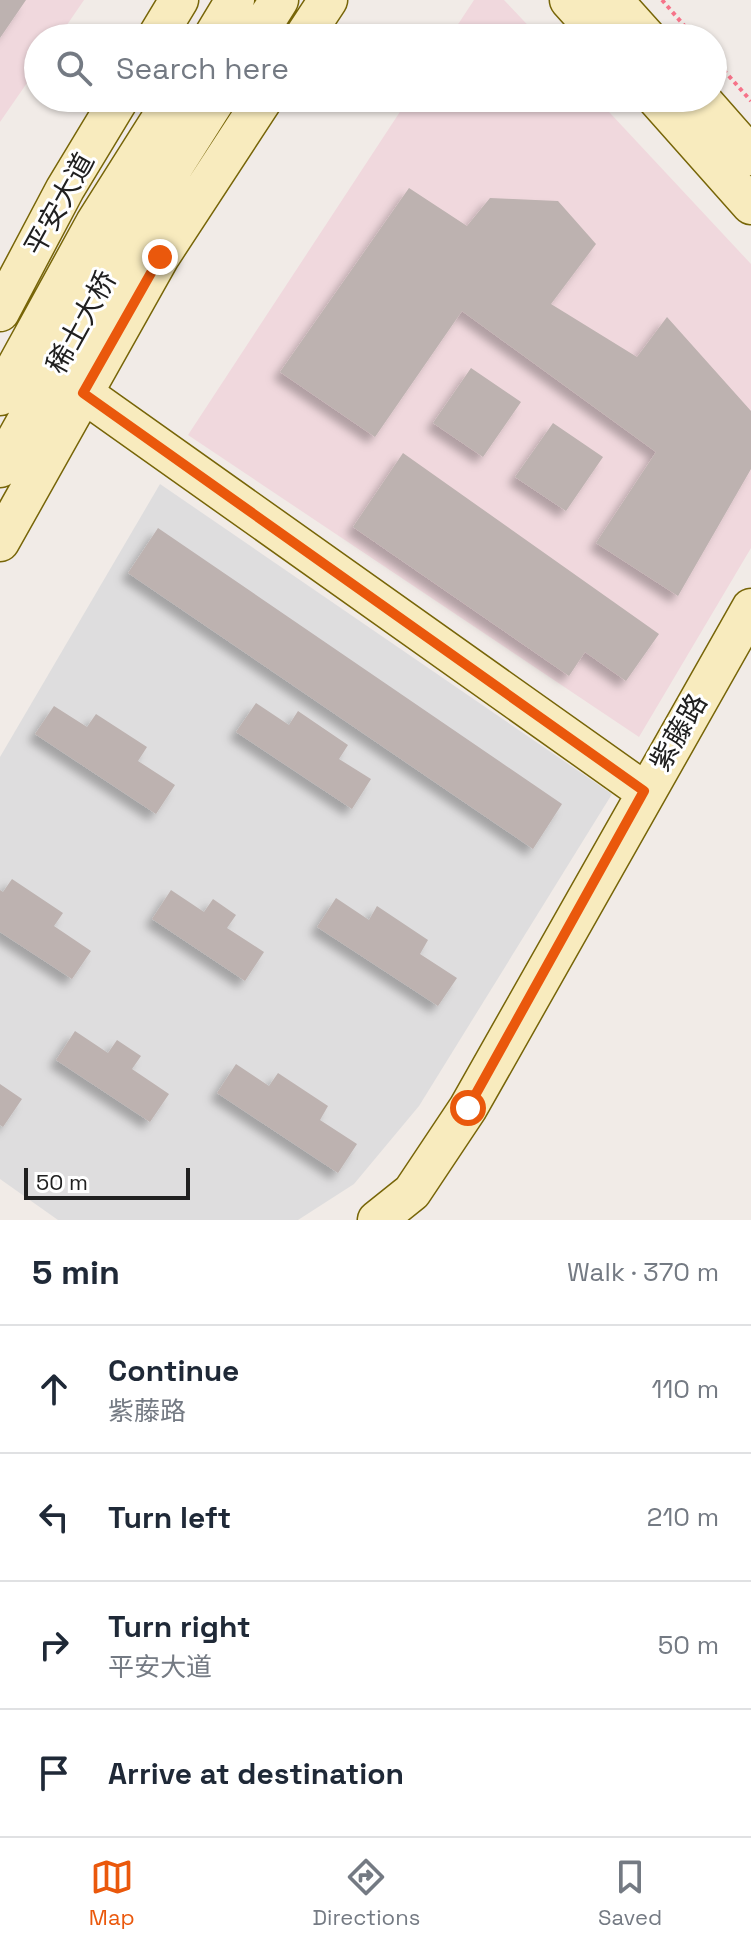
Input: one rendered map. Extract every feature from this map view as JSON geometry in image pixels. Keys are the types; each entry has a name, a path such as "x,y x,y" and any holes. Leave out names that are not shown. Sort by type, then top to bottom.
{"street":[{"path":"164,24 179,0"},
{"path":"220,24 235,0"},
{"path":"264,24 279,0"},
{"path":"312,24 328,0"},
{"path":"569,0 590,24"},
{"path":"613,0 634,24"},
{"name":"平安大道","path":"0,312 65,189 112,112"},
{"name":"稀土大桥","path":"0,396 95,223 165,112"},
{"name":"稀土大桥","path":"0,468 129,237 208,112"},
{"path":"0,542 160,257 255,112"},
{"path":"668,112 751,205"},
{"path":"712,112 751,156"},
{"path":"83,393 644,791"},
{"name":"紫藤路","path":"377,1220 412,1192 468,1108 644,791 751,608"}],"path":[{"path":"662,0 683,24"},
{"path":"727,74 751,101"}],"shaded area":[{"path":"0,0 84,0 68,24 24,24 24,87 0,122"},
{"path":"474,0 504,0 527,24 458,24"},
{"path":"400,112 609,112 751,264 751,548 639,737 188,435"},
{"path":"160,484 612,794 419,1106 354,1184 298,1220 58,1220 0,1179 0,757"}],"building":[{"path":"0,0 26,0 0,38"},
{"path":"409,188 467,226 490,198 558,201 596,244 551,304 637,357 667,317 751,411 751,469 678,596 596,543 656,452 462,311 375,437 280,372"},
{"path":"471,368 521,402 483,457 433,423"},
{"path":"553,423 603,457 566,511 515,477"},
{"path":"403,453 659,634 626,681 585,652 569,676 353,527"},
{"path":"158,528 562,804 533,849 128,573"},
{"path":"256,703 289,725 298,711 348,745 339,759 371,779 352,809 236,732"},
{"path":"54,706 87,727 96,714 147,747 138,761 175,785 156,814 35,734"},
{"path":"12,879 63,913 54,926 91,951 72,979 0,932 0,890 3,892"},
{"path":"171,890 204,912 213,899 236,915 227,928 264,952 245,981 152,919"},
{"path":"336,898 369,920 377,906 428,940 420,954 457,978 438,1006 317,927"},
{"path":"75,1031 108,1053 117,1040 141,1056 132,1069 169,1094 150,1122 56,1060"},
{"path":"236,1064 269,1086 278,1073 328,1106 320,1120 357,1144 338,1173 217,1093"},
{"path":"0,1084 22,1099 3,1127 0,1125"}],"route":[{"path":"160,257 83,393 644,791 468,1108"}]}
